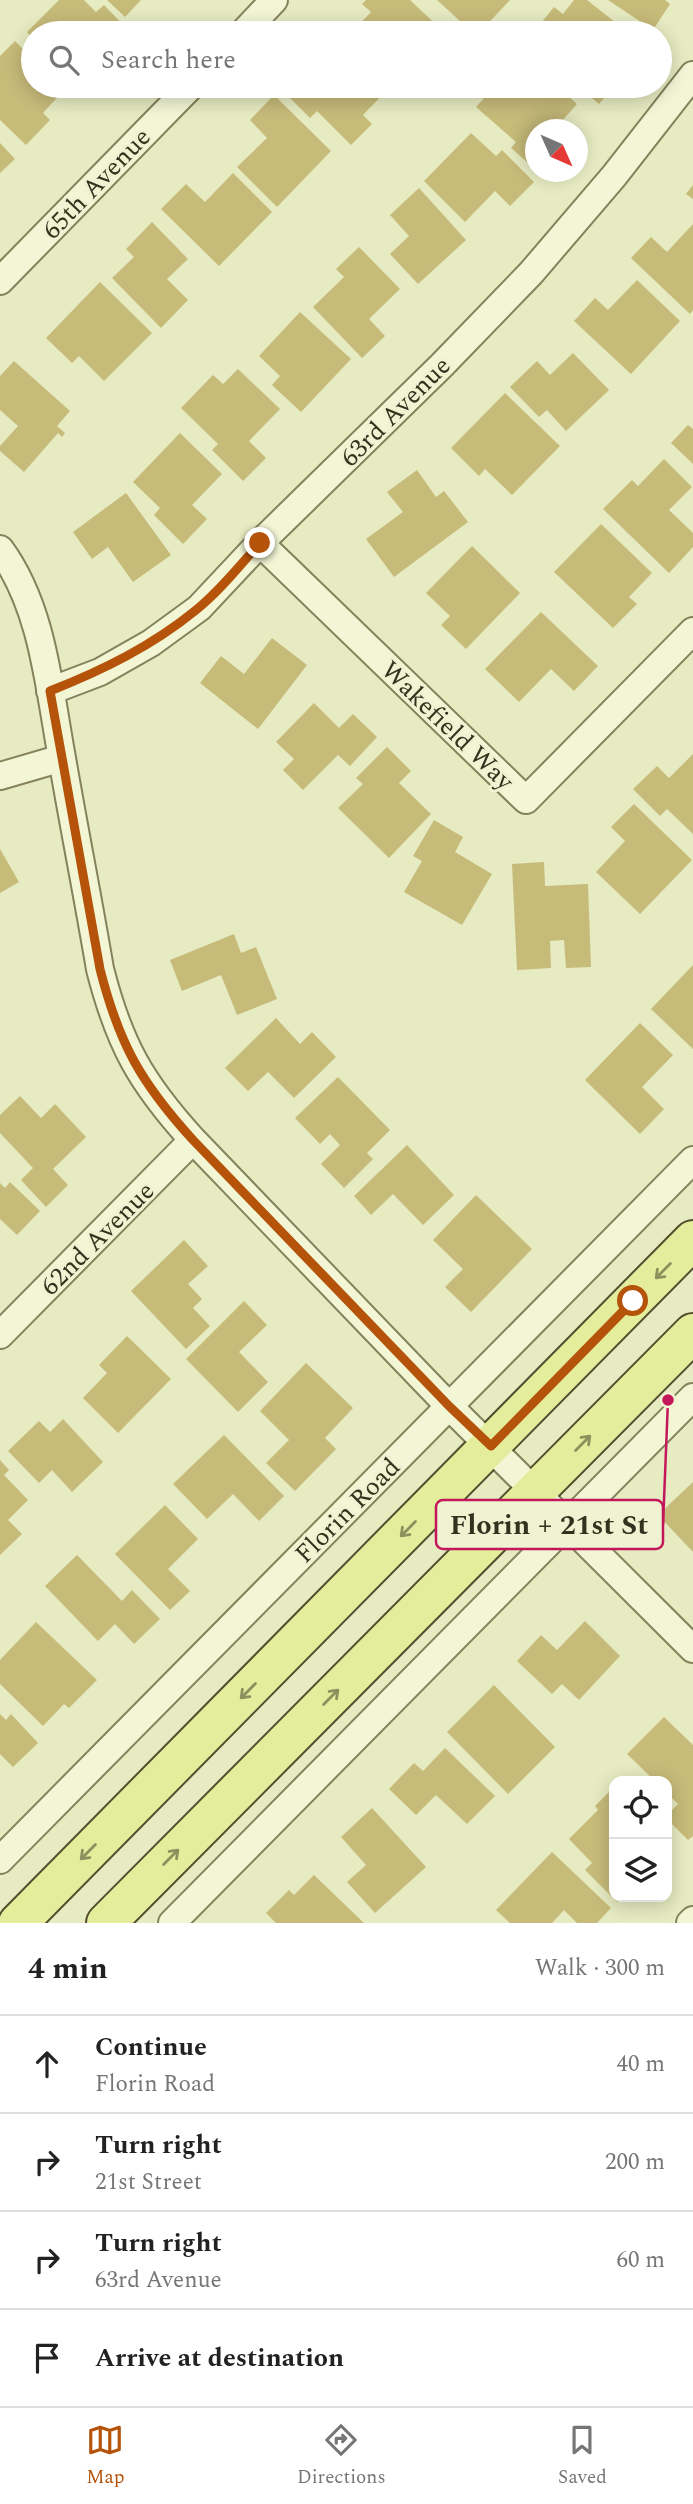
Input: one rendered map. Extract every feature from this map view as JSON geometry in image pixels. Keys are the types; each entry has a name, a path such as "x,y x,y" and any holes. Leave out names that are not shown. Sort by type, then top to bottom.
{"main road":[{"path":"18,1923 693,1240"},
{"path":"106,1923 693,1333"}],"street":[{"path":"254,21 274,0"},
{"name":"63rd Avenue","path":"50,691 100,672 151,643 199,608 260,543 442,365 531,273 614,176 693,75"},
{"name":"65th Avenue","path":"0,281 179,98"},
{"name":"Wakefield Way","path":"260,543 526,800 693,631"},
{"path":"0,549 13,567 35,623 50,691 100,969 111,1011 132,1060 161,1105 193,1140 449,1406 693,1648"},
{"path":"0,776 62,758"},
{"name":"62nd Avenue","path":"0,1335 193,1140"},
{"name":"Florin Road","path":"0,1860 693,1160"},
{"path":"172,1923 693,1397"}],"building":[{"path":"59,0 84,0 96,12 104,5 119,21 38,21"},
{"path":"107,0 141,0 125,17"},
{"path":"366,0 410,0 432,21 362,21 371,12 362,4"},
{"path":"437,0 510,0 490,21 460,21"},
{"path":"574,0 587,0 614,21 543,21 554,7 563,14"},
{"path":"608,0 665,0 670,4 659,21 640,21"},
{"path":"15,41 21,47 21,98 57,98 43,113 50,120 26,145 0,120 0,56"},
{"path":"271,98 277,98 331,151 277,207 237,167 267,138 250,120"},
{"path":"290,98 379,98 363,115 372,124 351,145 317,111 310,118"},
{"path":"484,98 570,98 577,104 564,119 525,119 525,160 511,148 516,142 476,107"},
{"path":"592,98 604,98 599,104"},
{"path":"471,133 496,156 502,150 525,173 525,182 534,182 510,206 495,191 465,222 424,181"},
{"path":"0,143 15,159 0,173"},
{"path":"233,173 272,212 219,266 161,209 186,184 205,202"},
{"path":"693,185 693,199 686,194"},
{"path":"419,188 466,240 418,284 390,254 409,236 390,215"},
{"path":"152,222 188,259 167,279 188,300 161,328 112,278 134,257 126,249"},
{"path":"693,224 693,310 690,314 631,258 651,237 667,252"},
{"path":"359,247 400,289 369,319 385,336 362,358 313,307 344,277 336,269"},
{"path":"637,280 680,321 631,374 574,321 595,298 608,310"},
{"path":"100,282 152,333 104,381 79,356 72,363 46,338"},
{"path":"300,312 351,359 301,412 272,385 280,376 259,356"},
{"path":"573,353 609,390 566,431 547,410 539,417 510,387 537,361 550,375"},
{"path":"14,361 70,411 57,426 65,433 62,437 58,433 24,472 0,451 0,446 18,426 0,410 0,376"},
{"path":"238,369 280,409 249,441 266,458 243,481 212,450 218,444 181,408 213,375 223,384"},
{"path":"505,393 560,446 512,495 485,469 479,476 451,448"},
{"path":"688,425 693,429 693,464 671,443"},
{"path":"180,433 222,474 192,505 207,519 183,544 154,515 160,508 133,482"},
{"path":"664,459 692,487 669,510 693,533 693,547 669,573 603,509 632,480 638,486"},
{"path":"417,470 436,497 444,491 468,522 394,577 366,539 403,512 387,492"},
{"path":"126,493 171,555 133,582 108,547 92,559 73,532"},
{"path":"601,524 652,573 629,597 637,604 613,628 554,572"},
{"path":"472,546 520,593 466,649 441,625 450,616 426,593"},
{"path":"541,612 598,666 574,691 551,669 519,702 485,669"},
{"path":"272,638 307,665 258,729 200,683 221,656 244,674"},
{"path":"314,703 339,728 353,714 377,737 350,766 338,755 303,790 283,770 294,759 276,742"},
{"path":"387,747 411,771 399,783 431,814 389,858 338,808 363,784 356,778"},
{"path":"693,754 693,834 667,809 660,816 633,789 657,766 669,778"},
{"path":"634,804 692,860 640,914 596,872 625,841 611,827"},
{"path":"434,820 463,837 455,852 492,874 462,925 404,892 422,861 413,856"},
{"path":"0,849 19,882 0,893"},
{"path":"544,862 545,886 588,884 591,967 566,968 564,940 550,941 551,968 517,970 512,864"},
{"path":"234,934 241,953 256,947 277,999 237,1015 221,975 182,991 170,960"},
{"path":"693,965 693,1049 651,1009"},
{"path":"276,1018 300,1044 312,1032 336,1057 294,1098 268,1072 248,1091 225,1068"},
{"path":"640,1023 673,1055 642,1087 664,1109 640,1134 585,1080"},
{"path":"338,1077 390,1130 367,1153 373,1159 344,1188 321,1164 340,1145 330,1134 320,1144 295,1118"},
{"path":"20,1096 41,1118 55,1104 86,1137 53,1169 68,1185 46,1207 21,1180 33,1168 0,1133 0,1115"},
{"path":"407,1145 454,1195 423,1225 393,1194 371,1215 354,1196"},
{"path":"10,1182 40,1211 17,1235 0,1219 0,1183 5,1188"},
{"path":"476,1195 532,1249 471,1312 445,1287 463,1269 433,1240"},
{"path":"184,1240 208,1266 188,1284 202,1299 193,1308 210,1326 186,1349 131,1291"},
{"path":"244,1301 267,1325 239,1352 268,1382 238,1412 186,1359"},
{"path":"127,1336 171,1379 118,1433 83,1398 107,1373 99,1365"},
{"path":"306,1363 353,1408 325,1438 336,1449 295,1491 266,1463 289,1440 260,1411"},
{"path":"63,1419 103,1462 72,1492 52,1470 39,1483 8,1451 39,1421 50,1432"},
{"path":"224,1435 284,1496 259,1521 233,1494 207,1519 173,1484"},
{"path":"0,1460 9,1470 4,1475 28,1500 8,1520 22,1534 0,1555"},
{"path":"693,1482 693,1552 658,1515"},
{"path":"165,1505 198,1539 168,1569 190,1591 170,1610 115,1554"},
{"path":"77,1555 122,1601 132,1590 160,1619 134,1644 115,1624 98,1641 45,1586"},
{"path":"585,1621 620,1656 579,1700 562,1684 552,1694 517,1661 541,1635 557,1650"},
{"path":"36,1622 97,1680 69,1708 64,1704 43,1726 0,1684 0,1660"},
{"path":"494,1685 555,1747 508,1794 447,1732"},
{"path":"0,1714 6,1720 11,1714 38,1743 13,1767 0,1754"},
{"path":"664,1717 693,1745 693,1836 688,1840 672,1824 672,1810 678,1804 672,1798 672,1776 650,1776 627,1754"},
{"path":"445,1748 495,1796 467,1824 436,1795 416,1815 389,1789 414,1763 423,1771"},
{"path":"609,1792 609,1894 585,1870 592,1863 569,1839 598,1810 595,1806"},
{"path":"372,1808 426,1867 375,1913 347,1882 366,1865 341,1837"},
{"path":"552,1852 611,1908 597,1923 577,1923 564,1910 552,1923 510,1923 496,1910"},
{"path":"314,1875 364,1923 276,1923 266,1913 289,1890 294,1895"}],"place":[{"name":"Florin + 21st St","path":"668,1400"}],"route":[{"path":"260,543 199,608 151,643 100,672 50,691 100,969 111,1011 132,1060 161,1105 193,1140 449,1406 491,1446 633,1301"}]}
